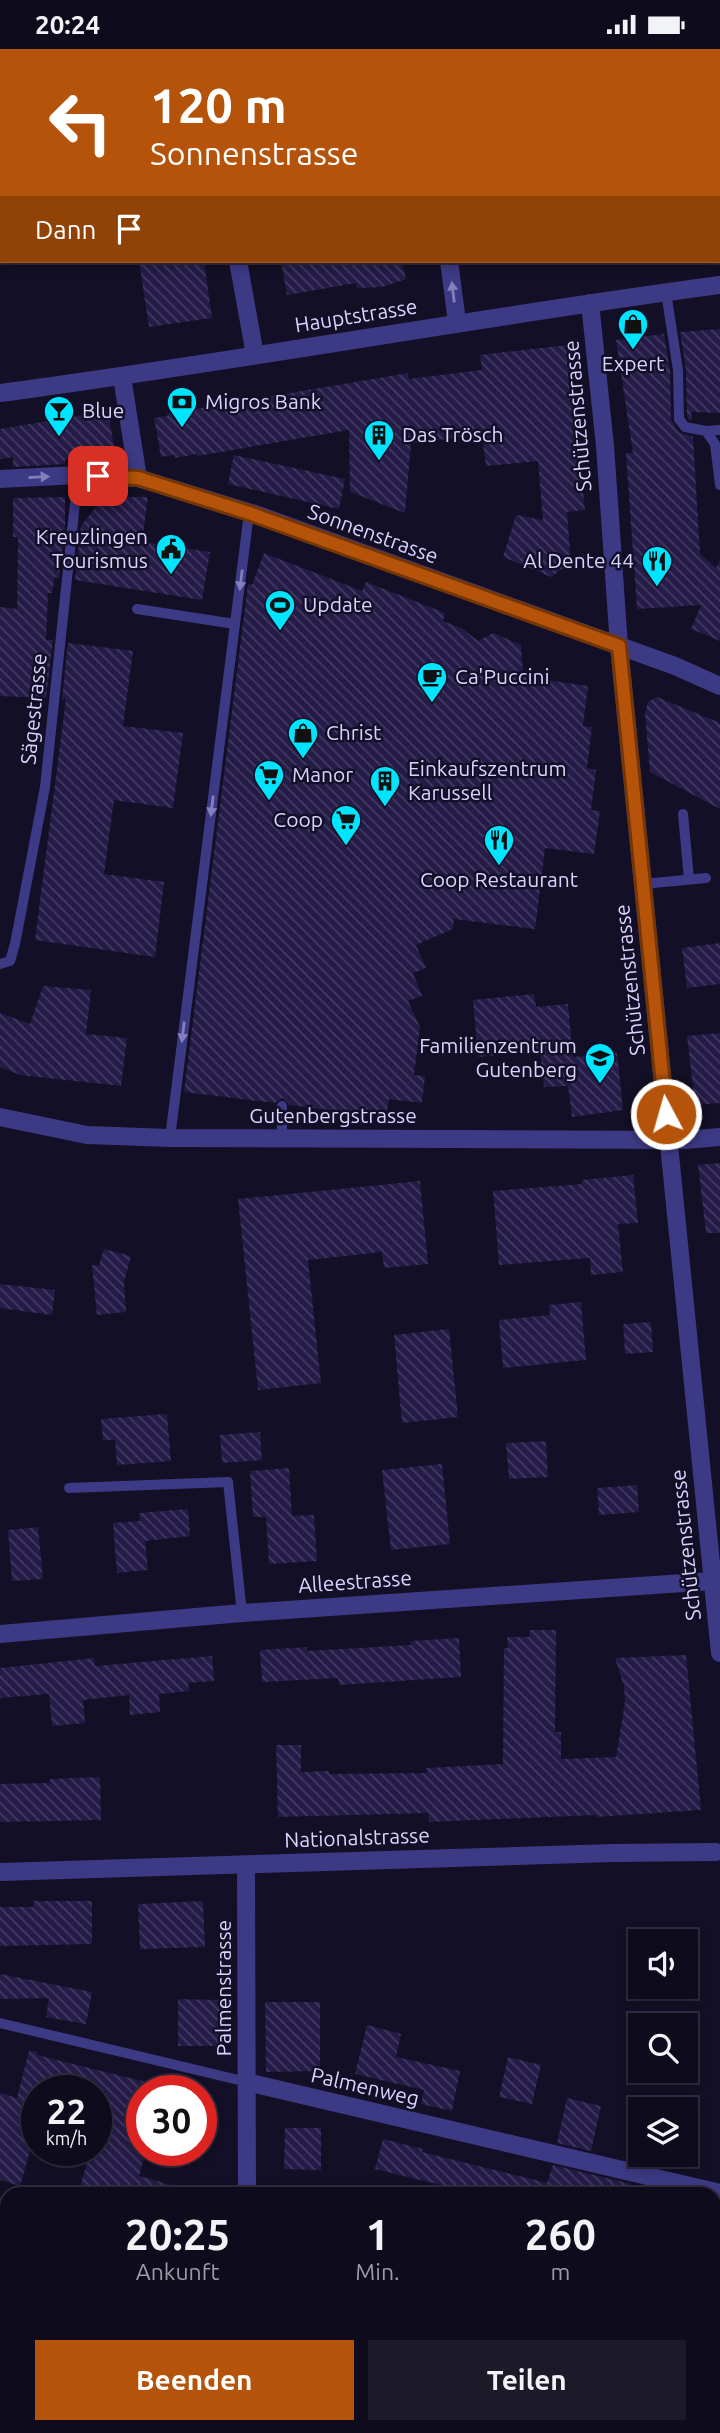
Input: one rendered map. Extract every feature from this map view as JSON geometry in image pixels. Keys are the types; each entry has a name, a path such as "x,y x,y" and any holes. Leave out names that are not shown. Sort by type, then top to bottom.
{"street":[{"path":"238,263 255,355"},
{"path":"449,263 457,323"},
{"name":"Hauptstrasse","path":"0,393 122,377 457,323 720,285"},
{"name":"Schützenstrasse","path":"590,303 606,446 619,646 668,1140 716,1581 720,1653"},
{"path":"122,377 138,478"},
{"name":"Sonnenstrasse","path":"0,479 78,475 138,478 249,513 675,666 720,686"},
{"name":"Gutenbergstrasse","path":"0,1117 88,1135 170,1138 668,1140 720,1137"},
{"name":"Alleestrasse","path":"0,1634 242,1613 716,1581"},
{"name":"Nationalstrasse","path":"0,1872 719,1851"},
{"name":"Palmenstrasse","path":"246,1865 247,2187"},
{"name":"Palmenweg","path":"247,2082 694,2187"}],"lane":[{"path":"666,292 678,370 679,419 684,427 706,431 720,429"},
{"path":"706,431 715,444 720,485"},
{"name":"Sägestrasse","path":"0,964 10,961 15,944 45,787 78,475"},
{"path":"170,1138 249,513"},
{"path":"137,609 235,624"},
{"path":"683,814 690,879"},
{"path":"643,884 706,878"},
{"path":"282,1106 282,1138"},
{"path":"69,1488 228,1482 242,1613"},
{"name":"Palmenweg","path":"0,2023 247,2082"}],"building":[{"path":"139,263 204,263 212,318 149,327"},
{"path":"281,263 402,263 406,279 382,287 357,288 356,283 287,295"},
{"path":"720,329 720,413 691,412 692,420 689,420 686,370 680,332"},
{"path":"664,334 670,371 671,420 679,432 693,437 700,554 716,568 720,560 720,641 691,629 701,605 637,609 626,453 633,453 616,340"},
{"path":"568,345 585,510 567,512 571,562 551,577 503,557 516,515 543,520 538,461 486,466 482,435 411,443 405,513 350,492 349,430 198,456 161,457 154,418 168,416 167,414 408,373 409,379 482,370 480,355"},
{"path":"108,411 115,452 65,460 65,464 13,467 13,457 0,459 0,429"},
{"path":"234,455 345,479 339,509 228,484"},
{"path":"65,497 65,526 59,578 55,577 52,593 48,593 46,640 53,640 46,698 0,696 0,607 17,609 18,537 13,537 13,498"},
{"path":"111,497 148,497 142,542 210,552 202,600 75,580 81,526 99,503"},
{"name":"Einkaufszentrum Karussell","path":"264,553 362,591 366,582 445,613 443,621 463,629 478,641 493,633 521,645 525,677 588,686 583,726 592,727 587,768 596,770 591,810 600,811 594,854 545,848 535,929 454,919 453,929 416,945 426,968 413,973 422,996 408,1001 420,1027 414,1075 425,1076 422,1103 389,1099 386,1117 290,1105 283,1098 275,1103 184,1092 248,584 252,585"},
{"path":"68,643 133,651 123,726 183,733 173,808 114,800 104,874 164,882 155,957 35,940 66,699 62,699"},
{"path":"657,697 720,723 720,809 650,772 645,713 648,702"},
{"path":"720,943 720,984 687,988 682,948"},
{"path":"43,986 91,990 86,1034 127,1038 121,1086 20,1075 0,1067 0,1013 30,1024"},
{"path":"534,994 536,1007 568,1004 573,1057 617,1053 623,1110 572,1117 568,1086 544,1087 540,1051 478,1057 473,1000"},
{"path":"720,1033 720,1103 695,1105 687,1036"},
{"path":"720,1163 720,1233 706,1233 698,1165"},
{"path":"633,1175 638,1223 618,1224 623,1272 591,1275 590,1258 499,1265 493,1191 582,1184 582,1180"},
{"path":"420,1181 428,1264 384,1268 382,1252 308,1260 321,1383 258,1390 238,1199"},
{"path":"104,1249 131,1256 124,1282 126,1312 97,1315 92,1265 99,1266"},
{"path":"0,1284 55,1290 52,1315 0,1308"},
{"path":"581,1302 586,1360 503,1368 499,1320 550,1315 549,1305"},
{"path":"651,1322 653,1352 625,1354 623,1324"},
{"path":"449,1329 458,1417 402,1423 394,1335"},
{"path":"167,1414 171,1461 117,1465 115,1440 103,1440 101,1419"},
{"path":"260,1432 262,1460 222,1463 220,1435"},
{"path":"546,1441 548,1477 509,1479 506,1443"},
{"path":"442,1464 450,1544 391,1550 382,1470"},
{"path":"289,1468 292,1516 314,1515 317,1561 269,1564 266,1517 253,1517 250,1471"},
{"path":"637,1485 639,1512 599,1515 597,1488"},
{"path":"188,1509 190,1536 145,1541 148,1570 117,1573 113,1523 140,1521 139,1513"},
{"path":"38,1527 43,1579 12,1581 8,1530"},
{"path":"530,1630 556,1630 555,1732 561,1732 561,1759 616,1757 625,1702 624,1686 615,1658 686,1655 701,1810 596,1817 429,1822 428,1813 278,1817 276,1745 301,1745 301,1772 427,1773 426,1768 503,1764 504,1648 508,1648 507,1637 529,1637"},
{"path":"459,1638 461,1677 339,1685 338,1678 262,1682 260,1650 307,1647 307,1651 411,1645 411,1641"},
{"path":"212,1656 214,1681 188,1683 189,1691 159,1694 160,1712 130,1715 129,1695 83,1700 85,1723 52,1726 49,1694 0,1698 0,1668 94,1658 95,1666"},
{"path":"100,1777 101,1820 0,1822 0,1784 50,1783 50,1779"},
{"path":"33,1901 92,1901 92,1944 0,1946 0,1907 34,1907"},
{"path":"203,1901 205,1947 140,1949 138,1904"},
{"path":"0,1974 92,1992 86,2024 46,2017 49,1998 0,1999"},
{"path":"178,1999 221,2000 221,2046 178,2046"},
{"path":"265,2002 320,2002 320,2071 266,2072"},
{"path":"367,2025 401,2034 396,2057 460,2071 452,2111 421,2104 424,2090 355,2074"},
{"path":"29,2051 126,2077 126,2166 142,2166 139,2176 178,2187 80,2187 86,2166 112,2166 112,2075 23,2075"},
{"path":"508,2057 541,2065 532,2104 499,2097"},
{"path":"21,2082 21,2166 26,2166 20,2186 0,2180 0,2093 17,2098"},
{"path":"567,2098 601,2106 591,2151 557,2143"},
{"path":"285,2128 321,2128 321,2170 284,2169"},
{"path":"383,2139 423,2149 422,2152 547,2183 553,2165 631,2184 630,2187 441,2187 375,2169"}],"place":[{"name":"Expert","path":"633,351"},
{"name":"Migros Bank","path":"182,429"},
{"name":"Blue","path":"59,438"},
{"name":"Das Trösch","path":"379,462"},
{"name":"Kreuzlingen Tourismus","path":"171,576"},
{"name":"Al Dente 44","path":"657,588"},
{"name":"Update","path":"280,632"},
{"name":"Ca'Puccini","path":"432,704"},
{"name":"Christ","path":"303,760"},
{"name":"Manor","path":"269,802"},
{"name":"Einkaufszentrum Karussell","path":"385,808"},
{"name":"Coop","path":"346,847"},
{"name":"Coop Restaurant","path":"499,867"},
{"name":"Familienzentrum Gutenberg","path":"600,1085"}],"route":[{"path":"98,476 138,478 249,513 619,646 666,1114"}]}
